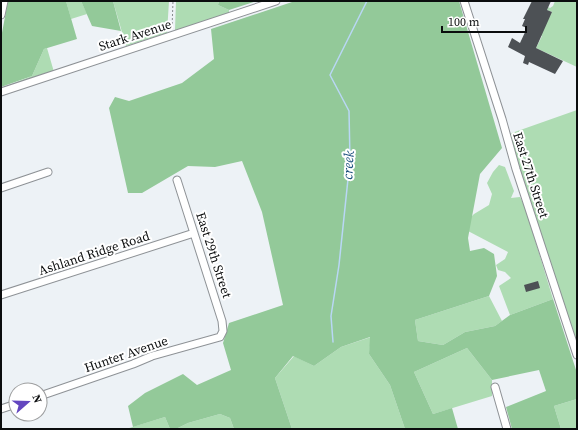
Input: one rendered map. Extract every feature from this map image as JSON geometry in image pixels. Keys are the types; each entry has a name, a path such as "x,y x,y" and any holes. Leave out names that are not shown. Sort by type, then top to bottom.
{"street":[{"path":"1,15 4,1"},
{"name":"Stark Avenue","path":"1,92 276,1"},
{"name":"East 27th Street","path":"464,1 518,177 577,355"},
{"path":"1,188 48,172"},
{"name":"East 29th Street","path":"177,180 222,321 223,331 220,337"},
{"name":"Ashland Ridge Road","path":"1,295 194,233"},
{"name":"Hunter Avenue","path":"48,393 152,356 220,337"},
{"path":"495,387 507,429"}],"path":[{"path":"172,36 173,1"}],"green space":[{"path":"8,1 66,1 77,39 44,49 32,76 1,87 1,38"},
{"path":"66,1 81,1 87,14 71,19"},
{"path":"81,1 113,1 121,31 92,26"},
{"path":"113,1 169,1 167,33 126,46"},
{"path":"176,1 219,1 218,5 229,10 229,14 177,31 175,30"},
{"path":"219,1 257,1 229,10 218,5"},
{"path":"295,1 459,1 502,148 480,174 468,238 470,251 484,248 494,254 497,276 489,296 415,320 418,341 443,345 465,332 495,326 510,315 553,299 577,373 577,399 554,406 561,429 512,429 506,407 546,391 539,370 492,380 467,348 414,372 433,414 452,408 458,429 405,429 390,385 369,354 370,337 341,347 314,366 293,356 275,378 292,429 234,429 230,418 220,414 188,423 178,428 170,429 165,417 133,427 128,406 145,393 183,374 197,385 231,370 223,343 229,323 283,305 262,212 242,161 215,167 188,166 142,193 128,193 109,108 115,97 129,101 182,83 214,59 211,29"},
{"path":"555,1 577,1 577,67 536,48 542,36 539,35 552,12 547,10 548,7 550,8 553,6"},
{"path":"47,48 54,72 1,88 32,76 44,49"},
{"path":"577,110 577,346 509,134"},
{"path":"499,165 505,167 514,191 511,198 520,197 525,207 553,299 510,315 499,286 511,278 505,272 498,270 496,265 505,259 508,252 468,231 467,221 474,214 489,205 492,194 487,183"},
{"path":"489,296 502,321 495,326 465,332 443,345 418,341 415,320"},
{"path":"371,337 369,354 390,385 405,429 292,429 275,378 294,356 314,366 341,347"},
{"path":"467,348 492,380 492,396 433,414 414,372"},
{"path":"577,399 577,429 561,429 554,406"},
{"path":"220,414 230,418 234,429 178,428 188,423"},
{"path":"165,417 170,429 126,429"}],"building":[{"path":"532,1 551,1 547,10 552,12 536,48 563,61 555,74 529,62 528,65 523,63 525,56 508,47 512,38 520,43 527,28 522,26 525,19 523,19"},
{"path":"538,281 540,288 526,292 524,285"}],"waterway":[{"name":"creek","path":"333,342 331,316 339,265 350,160 349,111 330,75 367,1"}]}
